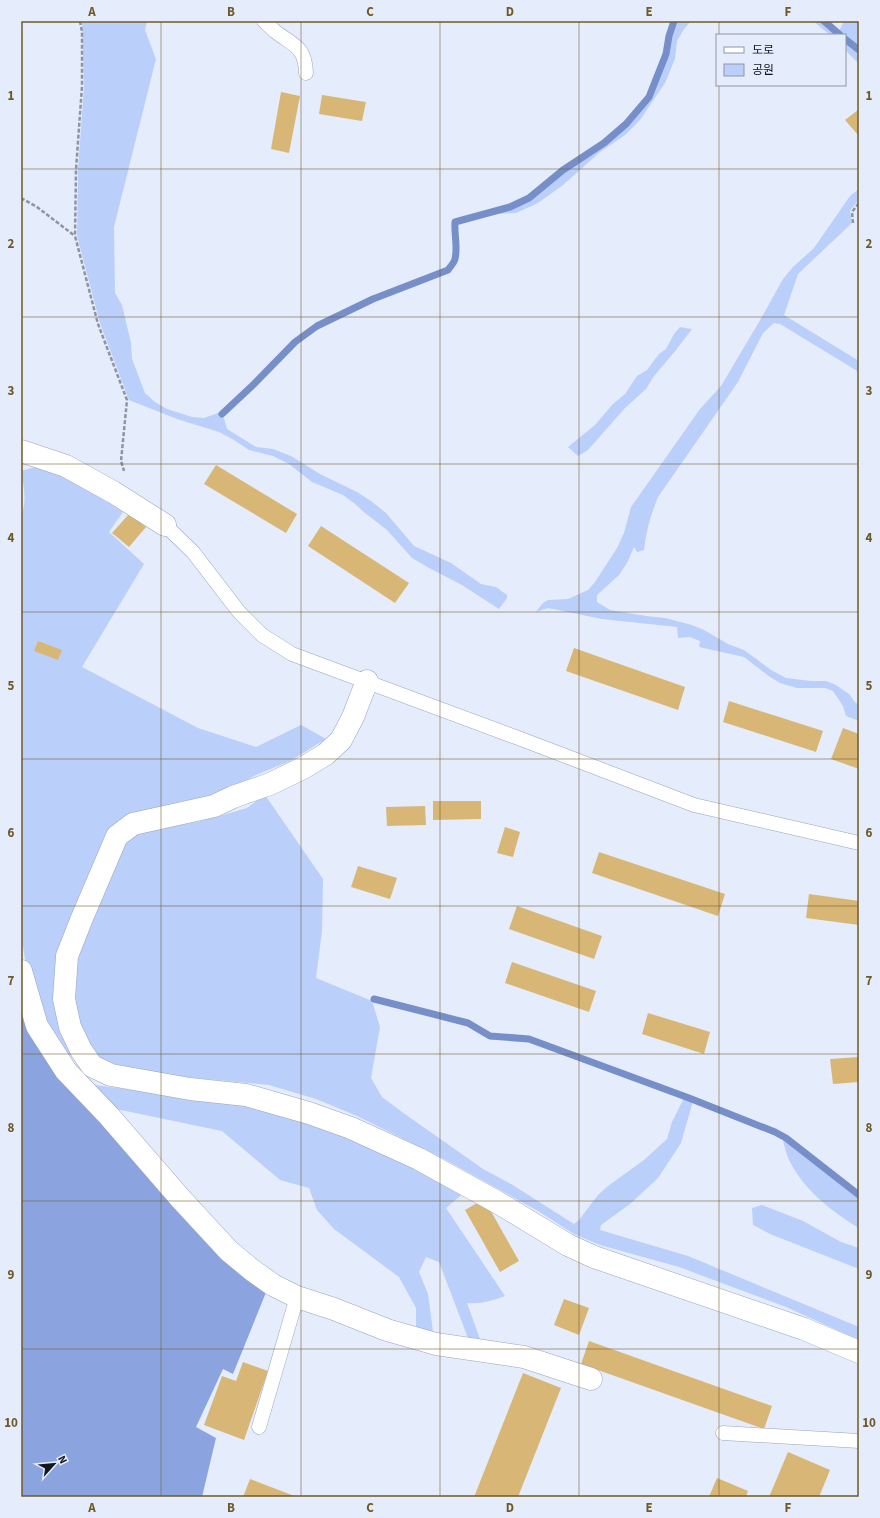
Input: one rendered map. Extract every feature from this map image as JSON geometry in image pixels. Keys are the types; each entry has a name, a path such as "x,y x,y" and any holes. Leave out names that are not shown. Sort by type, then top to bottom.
{"street":[{"path":"21,451 66,466 113,492 165,525"},
{"path":"111,1075 92,1066 81,1050 70,1027 64,999 68,956 82,918 117,836 134,824 214,806 233,797 270,784 303,768 326,754 341,740 353,717 367,681"},
{"path":"21,971 37,1026 66,1070 229,1251 252,1270 273,1284 297,1297 334,1309 387,1330 436,1344 524,1357 591,1379"},
{"path":"66,1070 111,1075 190,1089 246,1095 309,1113 351,1128 419,1159 496,1202 568,1245 594,1257 804,1329 859,1352"}],"lane":[{"path":"264,21 276,32 291,41 300,51 305,63 306,73"},
{"path":"165,525 193,552 240,612 262,635 292,654 694,805 859,843"},
{"path":"259,1426 297,1297"},
{"path":"723,1433 859,1441"}],"path":[{"path":"80,21 82,32 82,86 76,170 75,236 98,324 127,400 121,461 125,474"},
{"path":"21,198 37,207 75,236"},
{"path":"853,223 852,212 859,203"}],"green space":[{"path":"82,21 147,21 145,30 156,59 114,227 115,293 122,305 131,343 132,359 145,393 155,402 167,409 192,417 204,418 221,412 219,417 223,415 227,429 256,447 273,449 291,456 320,474 357,492 386,513 414,546 451,563 481,584 496,587 507,595 507,598 499,609 462,585 412,558 387,530 354,503 343,495 312,482 289,464 273,456 249,450 219,432 177,419 129,400 100,323 77,236 78,170 84,86"},
{"path":"676,21 691,21 677,41 675,59 665,83 640,120 625,135 600,152 563,185 538,203 516,213 493,214 529,199 565,171 606,144 627,125 650,98 668,55 670,37"},
{"path":"813,21 821,21 837,34 829,34"},
{"path":"844,21 859,21 859,48 846,37 846,34 843,34 839,31"},
{"path":"846,42 859,53 859,64 846,51"},
{"path":"859,189 859,201 850,211 852,223 798,274 784,315 859,361 859,372 780,324 774,323 763,333 738,382 658,497 649,523 644,550 637,552 634,547 627,563 619,575 597,595 597,602 610,610 665,618 692,625 728,644 744,650 771,670 786,678 826,681 836,685 849,694 859,705 859,721 846,716 843,706 833,691 825,688 797,688 780,683 744,657 699,647 700,641 690,637 678,638 677,627 602,619 548,608 536,612 543,603 548,600 568,599 588,590 595,582 617,548 624,533 631,507 700,409 721,386 783,279 793,267 814,248 850,196"},
{"path":"680,327 692,329 654,376 646,389 625,408 588,450 578,456 568,447 595,425 613,404 625,394 637,376 647,370 659,354 666,349 674,334"},
{"path":"35,467 53,469 123,512 109,532 144,564 82,667 198,728 256,747 301,725 326,739 290,761 256,775 206,802 134,817 62,940 74,1057 59,1049 48,1029 27,972 21,934 21,516 24,505 24,488 21,471"},
{"path":"265,795 323,879 322,931 316,978 372,1001 380,1027 371,1078 382,1097 483,1169 511,1184 574,1224 579,1220 598,1195 644,1160 667,1139 672,1122 684,1098 693,1101 681,1143 658,1178 630,1204 601,1225 600,1230 688,1256 859,1327 859,1340 786,1307 679,1267 600,1245 574,1234 538,1211 444,1159 357,1116 316,1099 269,1085 173,1076 116,1067 96,1055 76,1023 74,983 76,959 121,845 141,831 197,822 223,815 247,808"},
{"path":"95,1085 235,1101 363,1139 465,1192 446,1208 505,1296 486,1302 467,1303 480,1339 468,1338 439,1262 426,1257 419,1272 428,1294 433,1332 416,1329 416,1308 399,1277 334,1229 317,1210 309,1188 280,1180 222,1131 116,1109"},
{"path":"782,1137 859,1197 859,1228 819,1199 802,1181 789,1160"},
{"path":"762,1205 803,1221 841,1242 859,1248 859,1269 770,1234 753,1225 752,1208"}],"shaded area":[{"path":"21,1006 267,1290 233,1374 223,1369 196,1427 216,1438 202,1497 21,1497"}],"building":[{"path":"281,92 300,96 289,153 271,149"},
{"path":"322,95 366,102 362,121 319,114"},
{"path":"858,110 859,111 858,135 845,120"},
{"path":"216,465 297,514 286,533 204,484"},
{"path":"129,514 146,527 129,547 112,533"},
{"path":"321,526 409,583 395,603 308,546"},
{"path":"38,641 62,650 58,660 34,651"},
{"path":"574,648 685,687 678,710 566,671"},
{"path":"729,701 823,731 816,752 723,722"},
{"path":"843,728 859,734 859,769 831,759"},
{"path":"433,801 481,801 481,819 433,820"},
{"path":"425,806 426,825 387,826 386,807"},
{"path":"505,827 520,832 513,857 497,853"},
{"path":"599,852 725,894 718,916 592,873"},
{"path":"358,866 397,878 390,899 351,887"},
{"path":"809,894 859,901 859,925 806,918"},
{"path":"517,906 602,936 594,959 509,929"},
{"path":"512,962 596,991 589,1012 505,983"},
{"path":"648,1013 710,1032 704,1054 642,1034"},
{"path":"859,1057 859,1082 833,1084 830,1059"},
{"path":"484,1199 519,1261 500,1272 465,1210"},
{"path":"564,1299 589,1308 579,1335 554,1325"},
{"path":"589,1341 772,1406 764,1429 581,1364"},
{"path":"243,1362 268,1371 244,1440 204,1425 222,1376 236,1381"},
{"path":"523,1373 561,1388 518,1497 474,1497"},
{"path":"788,1452 830,1470 819,1497 769,1497"},
{"path":"717,1478 748,1491 746,1497 709,1497"},
{"path":"250,1479 297,1497 243,1497"}],"waterway":[{"path":"222,414 295,342 317,326 373,299 448,270 454,262 456,254 455,222 510,207 529,198 563,170 604,143 626,124 649,97 666,54 669,36 674,21"},
{"path":"824,21 839,34"},
{"path":"846,40 859,50"},
{"path":"374,999 468,1023 490,1036 529,1039 689,1098 775,1132 786,1138 859,1195"}]}
